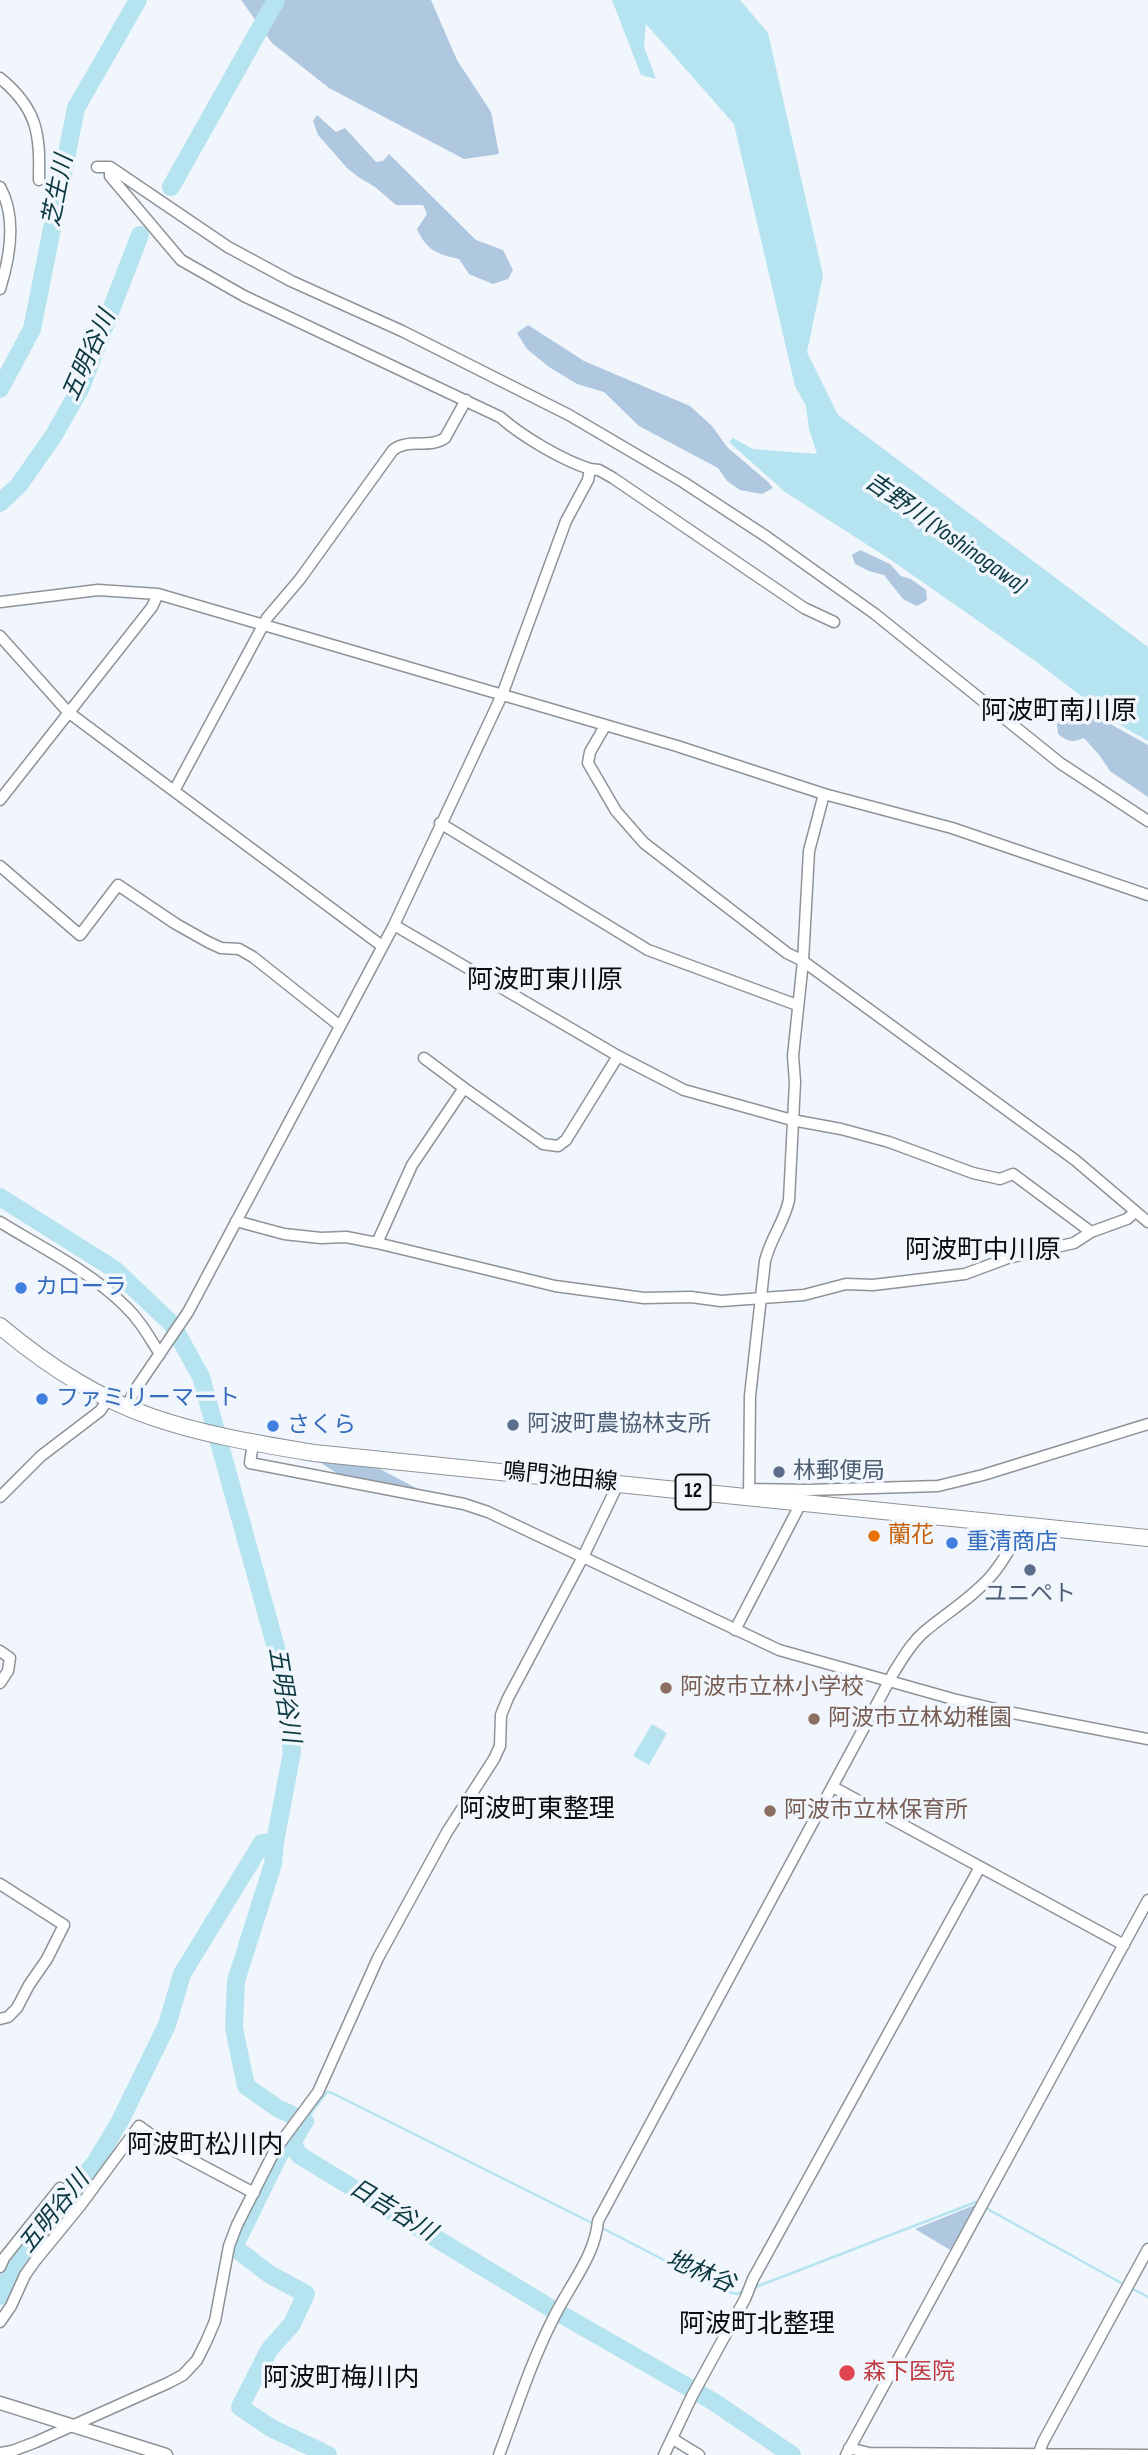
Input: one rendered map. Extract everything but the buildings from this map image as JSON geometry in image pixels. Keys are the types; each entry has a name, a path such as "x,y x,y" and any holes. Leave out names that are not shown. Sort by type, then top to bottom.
{"main road":[{"name":"鳴門池田線","path":"0,1326 26,1348 73,1378 127,1407 152,1417 246,1441 314,1453 618,1484 749,1493 801,1503 1148,1538"}],"street":[{"path":"0,78 23,100 34,121 40,142 38,180"},
{"path":"97,167 110,167 228,247 291,281 402,331 569,415 683,482 767,537 875,614 1060,763 1148,821"},
{"path":"110,167 110,176 181,260 244,296 500,417 576,465 599,470 804,608 834,622"},
{"path":"0,187 5,196 10,226 9,254 0,289"},
{"path":"174,790 263,625 300,579 393,450 399,444 439,442 466,400"},
{"path":"127,1407 132,1393 182,1321 394,925 502,695 566,522 588,480 590,469"},
{"path":"0,602 99,590 158,594 677,746 824,794 952,828 1148,895"},
{"path":"0,800 152,607 158,594"},
{"path":"0,636 68,712 382,946"},
{"path":"605,726 590,752 588,763 616,811 644,843 787,954 803,961 1075,1160 1148,1222"},
{"path":"824,794 809,851 803,961 797,1005 789,1200 785,1219 770,1240 760,1297 750,1396 749,1493 938,1486 983,1475 1148,1424"},
{"path":"440,823 648,950 797,1005"},
{"path":"0,866 80,935 118,885 176,925 221,948 239,949 253,957 340,1026"},
{"path":"394,925 618,1056 684,1090 792,1120 889,1142 973,1173 1000,1179 1013,1174 1091,1233"},
{"path":"424,1058 543,1144 558,1146 566,1139 618,1056"},
{"path":"377,1243 412,1165 464,1088"},
{"path":"236,1221 284,1234 321,1238 346,1237 377,1243 555,1286 645,1298 691,1297 721,1301 804,1295 846,1284 873,1285 965,1274 1008,1258 1074,1243 1127,1219 1135,1212"},
{"path":"0,1222 95,1281 140,1322 161,1352"},
{"path":"0,1497 41,1457 100,1410 109,1398"},
{"path":"246,1441 250,1463 464,1504 488,1512 779,1650 1013,1713 1148,1739"},
{"path":"0,2453 36,2442 183,2375 197,2360 215,2320 229,2246 254,2193 282,2141 318,2092 378,1958 447,1832 494,1759 500,1746 501,1715 508,1698 583,1557 618,1484"},
{"path":"734,1630 801,1503"},
{"path":"499,2455 556,2312 591,2249 598,2227 889,1681 908,1649 923,1633 966,1600 991,1576 1007,1554 1022,1525"},
{"path":"0,1651 10,1658 8,1671 0,1683"},
{"path":"833,1787 1124,1945"},
{"path":"664,2455 694,2391 979,1867"},
{"path":"0,1884 64,1925 17,2008 8,2017 0,2019"},
{"path":"1148,1900 847,2451 1148,2455"},
{"path":"0,2322 11,2306 25,2275 139,2126 171,2149 254,2193"},
{"path":"0,2267 4,2258 60,2188"},
{"path":"1039,2455 1043,2442 1148,2249"},
{"path":"0,2403 166,2455"},
{"path":"673,2439 699,2455"},
{"path":"36,2442 40,2455"}],"shaded area":[{"path":"241,0 431,0 457,60 491,112 499,154 464,159 329,88 272,43"},
{"path":"317,115 336,132 345,128 376,162 383,161 389,154 476,240 503,250 513,270 508,279 493,284 469,274 459,259 429,247 417,229 427,214 423,205 396,205 348,169 318,135 313,121"},
{"path":"528,325 584,361 690,406 712,426 727,447 773,488 762,494 740,490 727,481 718,468 639,426 604,392 577,384 549,367 527,349 517,333"},
{"path":"860,550 890,564 901,576 911,579 926,590 927,600 917,606 903,599 884,575 855,564 852,555"},
{"path":"1075,713 1087,721 1096,716 1148,745 1148,797 1110,771 1084,738 1070,741 1058,734 1057,724 1064,714"},
{"path":"318,1461 374,1466 422,1491 344,1478"},
{"path":"975,2205 976,2208 952,2251 915,2229"}],"water":[{"name":"吉野川 (Yoshinogawa)","path":"612,0 740,0 768,33 823,275 807,352 838,415 1148,647 1148,741 1115,722 1034,660 891,560 785,492 729,442 733,438 753,449 817,454 809,429 806,406 795,386 734,124 646,24 644,47 656,79 641,75"},
{"path":"652,1724 667,1733 649,1765 633,1756"}],"waterway":[{"name":"芝生川","path":"0,389 32,329 76,108 138,0"},
{"name":"五明谷川","path":"171,187 276,0"},
{"name":"五明谷川","path":"0,503 19,485 54,435 81,387 140,235"},
{"name":"日吉谷川","path":"0,1197 114,1269 172,1324 201,1377 280,1662 292,1752 273,1864 236,1981 234,2028 246,2086 277,2108 305,2121 292,2143 299,2155 552,2309 714,2402 792,2455"},
{"name":"五明谷川","path":"0,2296 17,2259 95,2163 120,2121 167,2025 182,1974 262,1843 275,1842"},
{"name":"地林谷","path":"305,2121 327,2092 332,2093 592,2223"},
{"path":"292,2143 285,2146 279,2155 234,2247 269,2274 306,2294 292,2324 269,2350 240,2407 271,2428 328,2455"},
{"name":"地林谷","path":"753,2288 976,2202 979,2204"},
{"name":"地林谷","path":"984,2207 1125,2285"},
{"name":"地林谷","path":"602,2228 722,2290 737,2294 744,2291"},
{"name":"地林谷","path":"1131,2288 1148,2297"}],"place":[{"name":"カローラ","path":"21,1288"},
{"name":"ファミリーマート","path":"42,1399"},
{"name":"阿波町農協林支所","path":"513,1425"},
{"name":"さくら","path":"273,1426"},
{"name":"林郵便局","path":"779,1472"},
{"name":"蘭花","path":"874,1536"},
{"name":"重清商店","path":"952,1543"},
{"name":"ユニペト","path":"1030,1570"},
{"name":"阿波市立林小学校","path":"666,1688"},
{"name":"阿波市立林幼稚園","path":"814,1719"},
{"name":"阿波市立林保育所","path":"770,1811"},
{"name":"森下医院","path":"847,2373"}],"district":[{"name":"阿波町南川原","path":"1059,712"},
{"name":"阿波町東川原","path":"545,981"},
{"name":"阿波町中川原","path":"983,1251"},
{"name":"阿波町東整理","path":"537,1810"},
{"name":"阿波町松川内","path":"205,2146"},
{"name":"阿波町北整理","path":"757,2325"},
{"name":"阿波町梅川内","path":"341,2379"}]}
